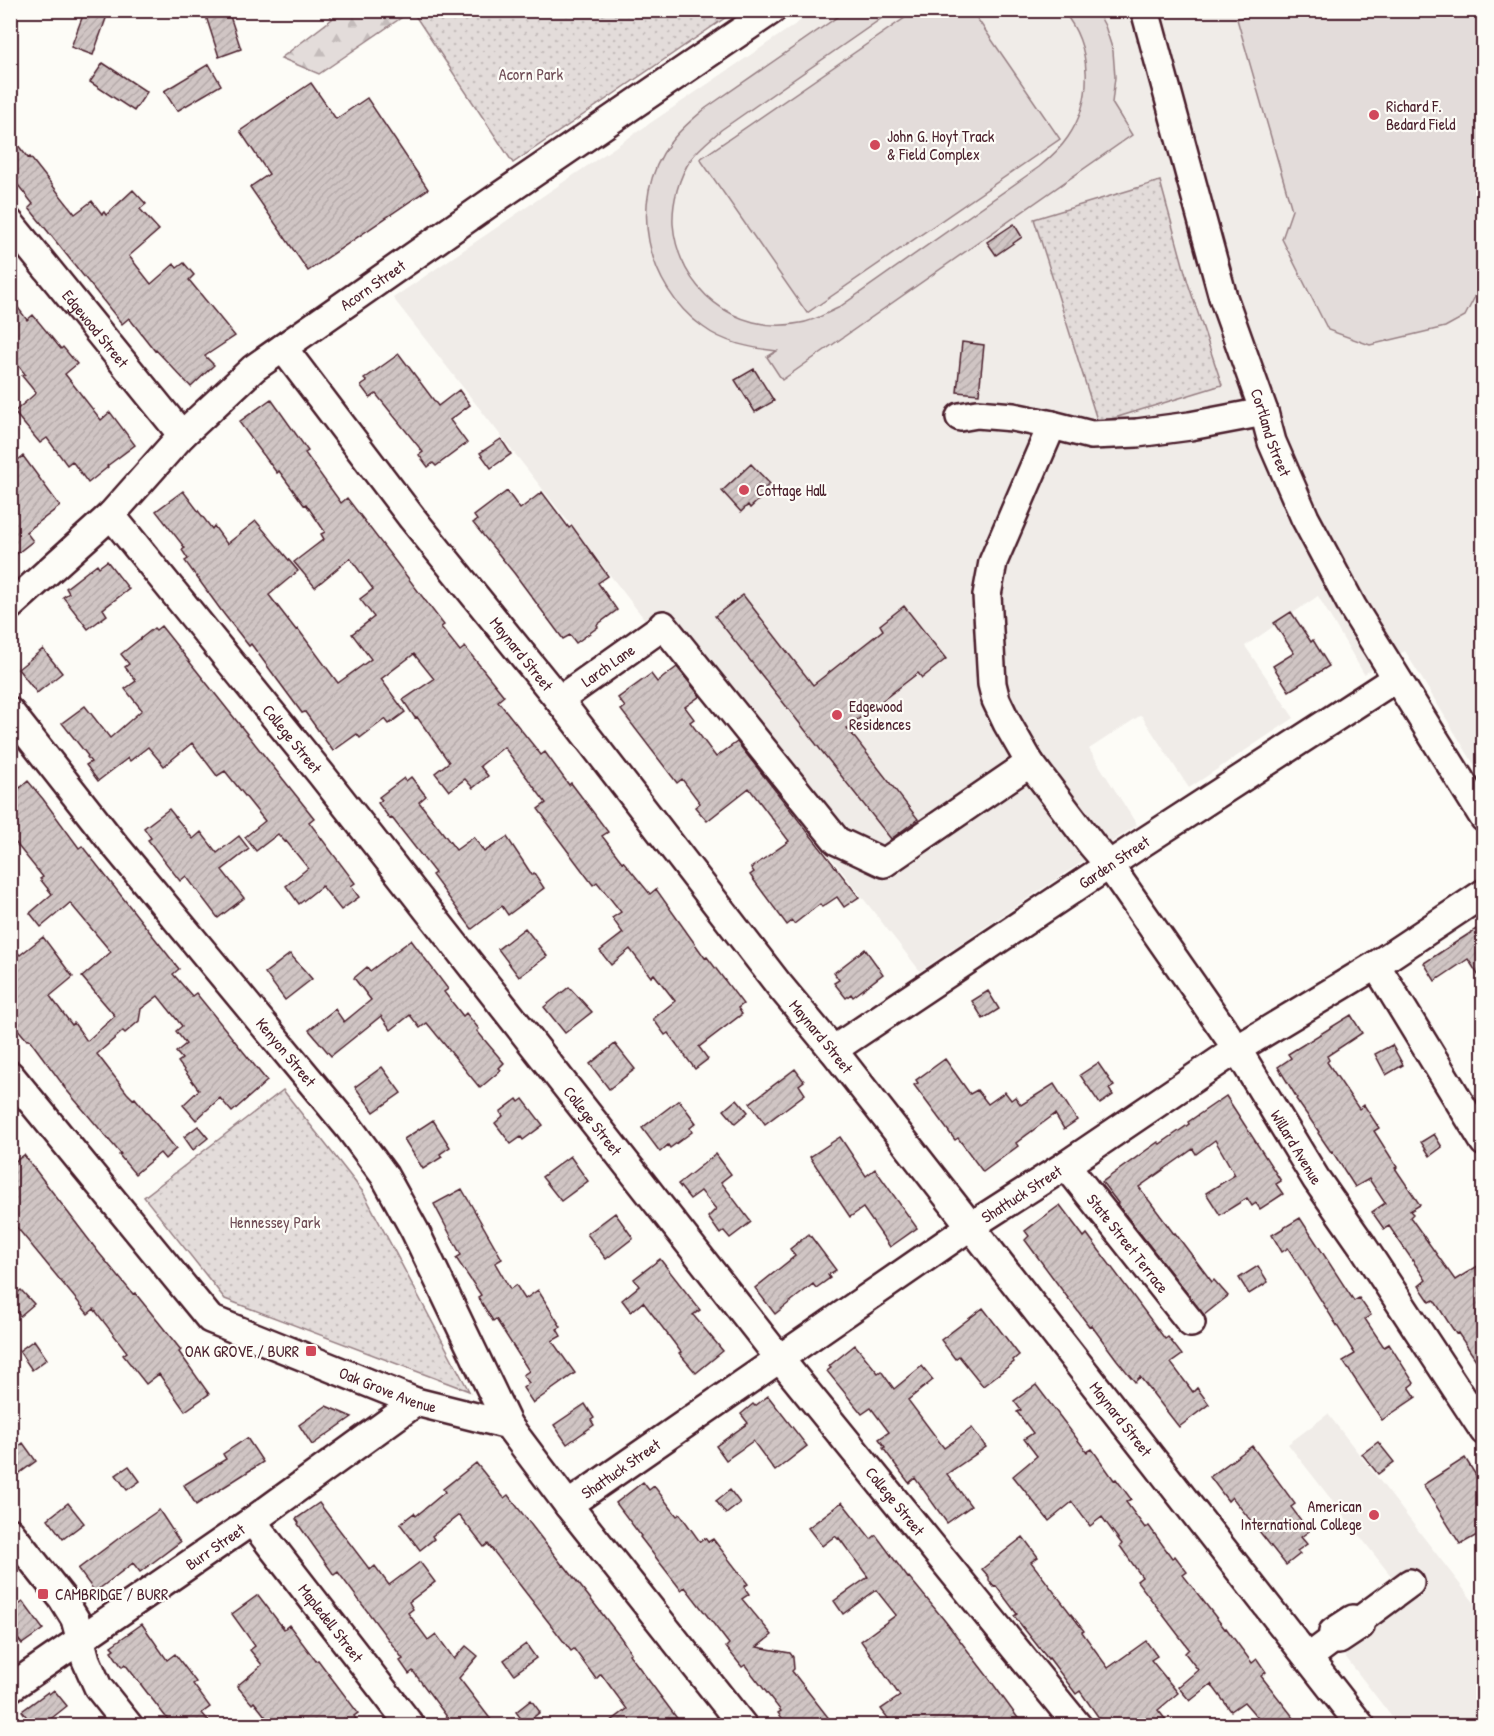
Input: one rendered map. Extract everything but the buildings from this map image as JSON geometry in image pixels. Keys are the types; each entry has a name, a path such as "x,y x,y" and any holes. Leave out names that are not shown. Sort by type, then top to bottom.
{"street":[{"name":"Acorn Street","path":"10,606 111,515 182,435 254,368 772,10"},
{"name":"Cortland Street","path":"1144,10 1223,297 1264,412 1272,442 1305,518 1353,608 1484,818"},
{"name":"Edgewood Street","path":"10,223 182,435"},
{"name":"Maynard Street","path":"283,348 412,518 559,700 779,985 833,1050 1361,1725"},
{"path":"960,417 977,414 1013,417 1091,435 1126,434 1190,426 1264,412"},
{"name":"Willard Avenue","path":"1052,425 993,562 987,595 996,700 1030,763 1109,865 1237,1049 1316,1179 1484,1431"},
{"name":"College Street","path":"111,515 321,774 779,1358 1078,1725"},
{"name":"Larch Lane","path":"559,700 660,628 837,841 884,863 1030,763"},
{"name":"Garden Street","path":"833,1050 1109,865 1396,678"},
{"name":"Kenyon Street","path":"10,712 113,843 350,1129 384,1175 415,1231 508,1425"},
{"name":"Shattuck Street","path":"568,1505 971,1226 1066,1165 1237,1049 1376,965 1484,892"},
{"path":"1376,965 1484,1143"},
{"name":"Oak Grove Avenue","path":"10,1075 210,1319 416,1402 508,1425"},
{"name":"State Street Terrace","path":"1066,1165 1191,1323"},
{"name":"Burr Street","path":"10,1688 252,1521 416,1402"},
{"path":"508,1425 568,1505 743,1725"},
{"name":"Mapledell Street","path":"252,1521 411,1725"},
{"path":"10,1532 62,1598 75,1619 86,1660 98,1687 129,1725"},
{"path":"1308,1658 1332,1640 1339,1640 1360,1626 1360,1620 1410,1583"}],"shaded area":[{"path":"815,11 1483,11 1483,779 1405,651 1364,674 1318,596 1245,646 1294,718 1189,788 1141,715 1089,749 1137,825 920,971 393,298"},
{"name":"American International College","path":"1328,1414 1483,1614 1483,1725 1398,1725 1341,1651 1398,1585 1288,1444"}],"green space":[{"path":"328,11 411,11 319,74 281,58 332,19"},
{"name":"Acorn Park","path":"412,11 735,11 513,163"},
{"path":"846,11 892,11 721,130 694,155 680,182 673,216 677,247 698,287 714,302 733,314 753,322 776,325 805,322 838,308 1051,157 1065,141 1076,122 1085,90 1086,73 1080,40 1063,11 1097,11 1105,26 1113,51 1115,77 1112,103 1132,135 782,380 767,357 777,351 738,344 711,333 683,310 668,289 656,266 649,241 647,216 649,190 657,166 670,143 687,124 706,108"},
{"path":"915,11 972,11 1060,139 807,313 700,159"},
{"name":"Richard F. Bedard Field","path":"1257,11 1483,11 1483,285 1465,316 1445,327 1370,345 1328,330 1282,239 1292,210 1237,19"},
{"path":"1160,181 1188,283 1222,385 1098,423 1034,219"},
{"name":"Hennessey Park","path":"283,1090 363,1192 469,1391 225,1299 144,1197"}],"place":[{"name":"Richard F. Bedard Field","path":"1374,115"},
{"name":"John G. Hoyt Track & Field Complex","path":"875,145"},
{"name":"Cottage Hall","path":"744,490"},
{"name":"Edgewood Residences","path":"837,715"},
{"name":"OAK GROVE / BURR","path":"311,1351"},
{"name":"American International College","path":"1374,1515"},
{"name":"CAMBRIDGE / BURR","path":"43,1594"}]}
